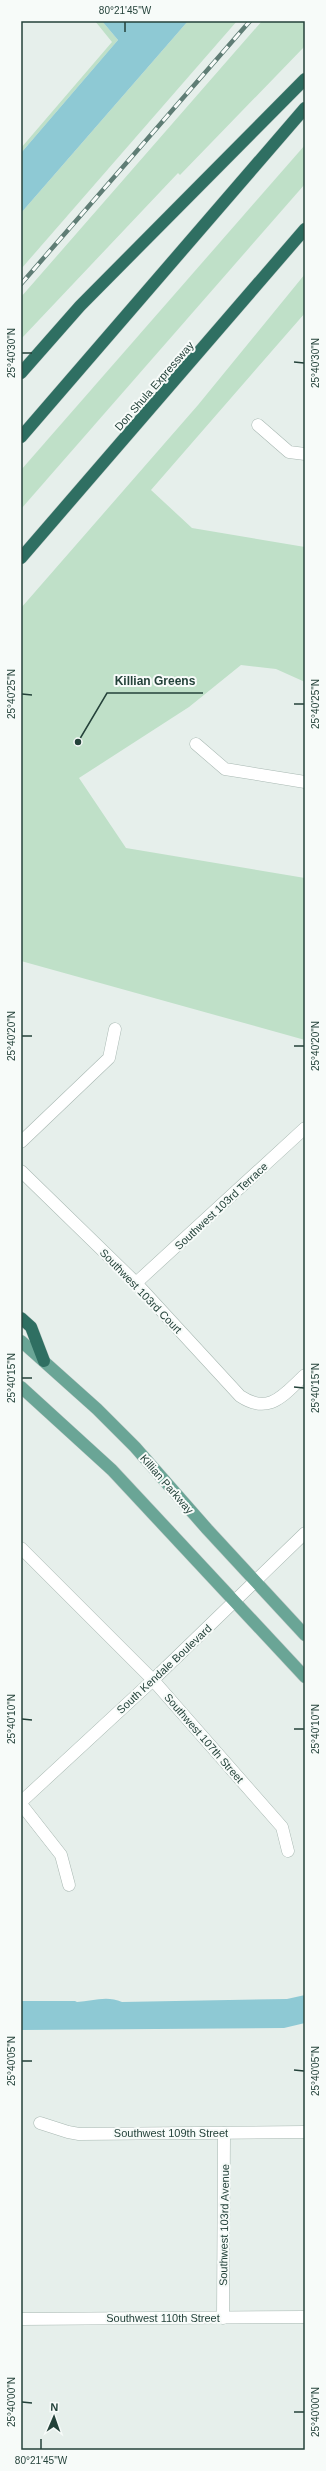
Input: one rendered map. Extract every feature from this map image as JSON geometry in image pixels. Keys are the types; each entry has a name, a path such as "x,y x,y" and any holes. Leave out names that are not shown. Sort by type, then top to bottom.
{"highway":[{"path":"21,372 80,306 305,79"},
{"path":"21,437 305,108"},
{"name":"Don Shula Expressway","path":"21,558 305,229"},
{"path":"21,1318 31,1327 44,1361"}],"main road":[{"name":"Killian Parkway","path":"21,1341 135,1447 206,1529 305,1635"},
{"path":"21,1387 112,1470 305,1677"}],"street":[{"path":"258,425 289,452 305,454"},
{"path":"196,744 225,769 305,782"},
{"path":"21,1142 109,1058 115,1029"},
{"name":"Southwest 103rd Terrace","path":"136,1283 305,1128"},
{"name":"Southwest 103rd Court","path":"21,1171 136,1283 232,1389 244,1399 263,1405 279,1399 305,1375"},
{"name":"South Kendale Boulevard","path":"21,1803 153,1680 305,1533"},
{"name":"Southwest 107th Street","path":"21,1548 153,1680 282,1827 288,1851"},
{"path":"21,1803 61,1855 70,1885"},
{"name":"Southwest 109th Street","path":"40,2123 73,2133 305,2132"},
{"name":"Southwest 103rd Avenue","path":"223,2318 224,2132"},
{"name":"Southwest 110th Street","path":"21,2319 305,2317"}],"green space":[{"path":"95,21 102,21 118,40 21,153 21,148 112,42"},
{"path":"188,21 237,21 21,269 21,213"},
{"path":"262,21 305,21 305,46 180,175 178,173 21,339 21,297"},
{"path":"305,145 305,184 21,509 21,470"},
{"path":"305,274 305,313 151,490 192,528 305,547 305,682 276,669 241,665 189,707 79,778 126,848 305,878 305,1040 21,961 21,608 198,405"}],"water":[{"path":"102,21 188,21 21,213 21,153 118,40"},
{"path":"305,1995 305,2023 284,2028 21,2030 21,2001 77,2002 111,1999 122,2002 287,1999"}],"railway":[{"path":"21,284 250,21"}],"place":[{"name":"Killian Greens","path":"78,742"}]}
